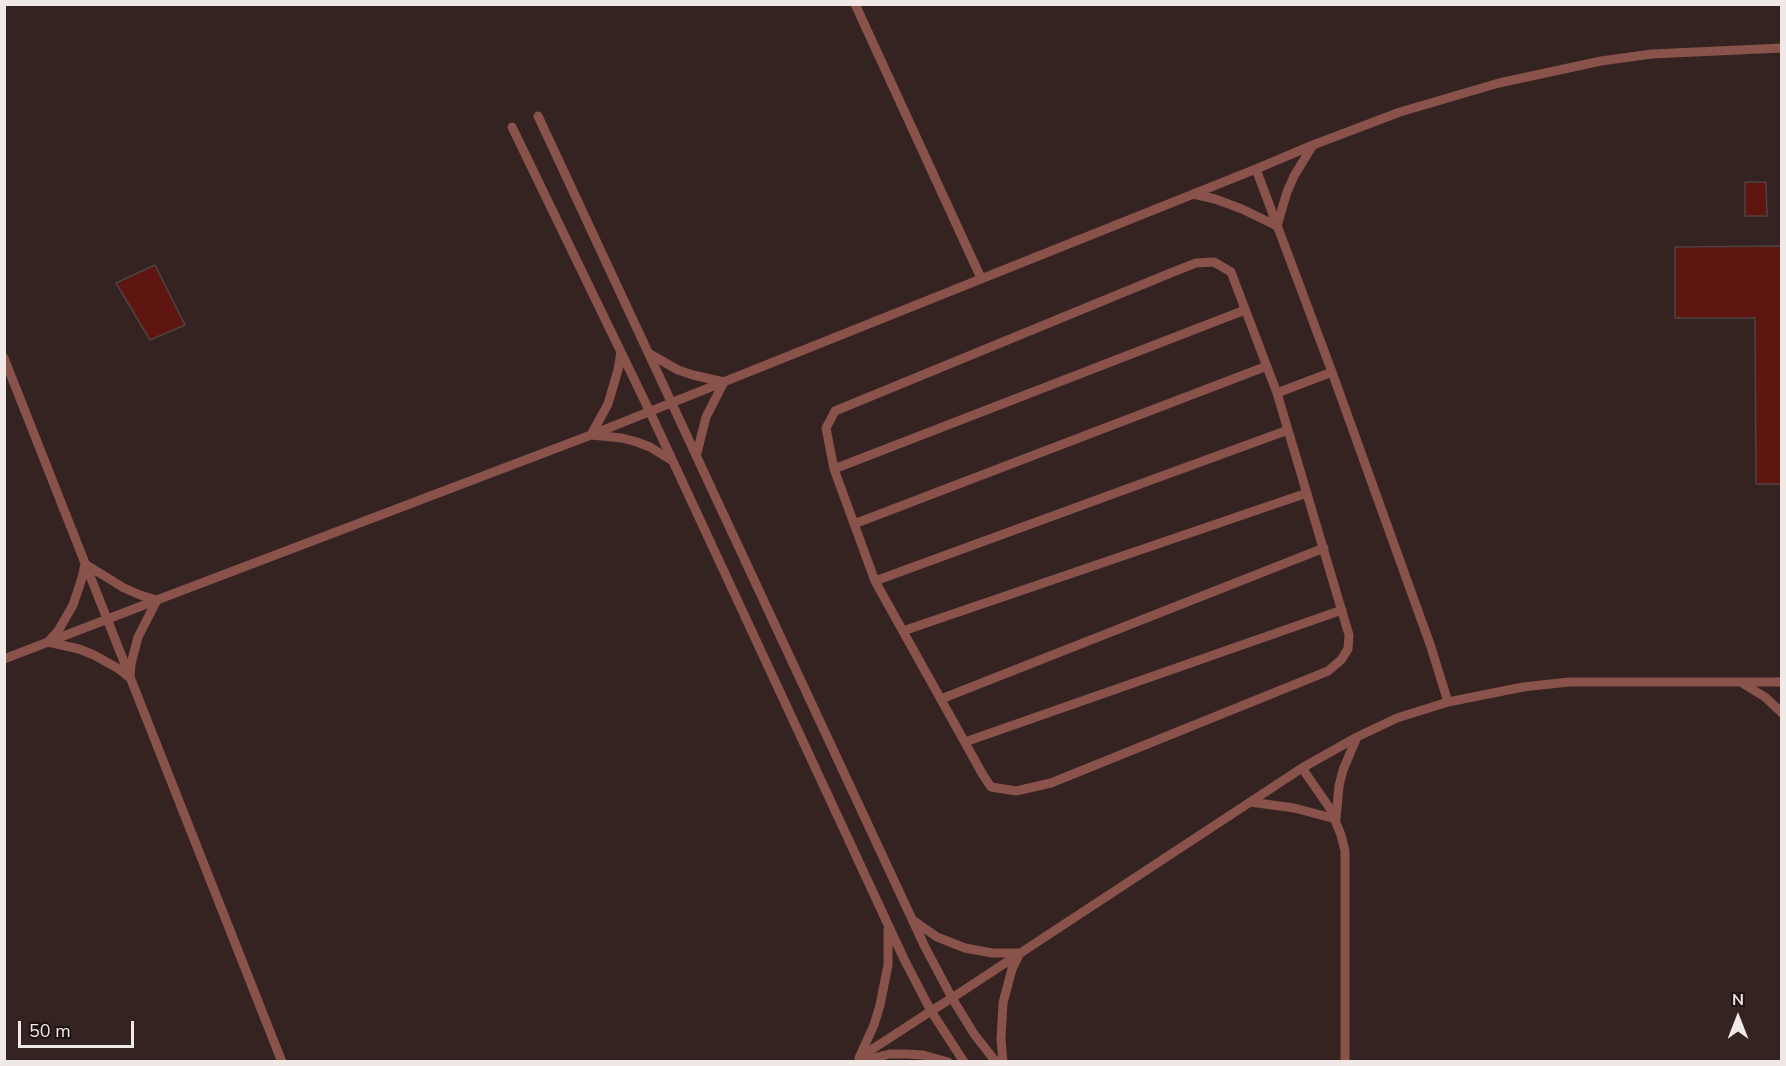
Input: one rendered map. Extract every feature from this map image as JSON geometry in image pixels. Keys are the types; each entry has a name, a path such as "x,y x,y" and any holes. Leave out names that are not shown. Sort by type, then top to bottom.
{"lane":[{"path":"855,4 981,278"},
{"path":"4,659 673,403 1400,112 1449,96 1550,71 1652,54 1782,48"},
{"path":"538,116 912,920 952,998 974,1034 996,1062"},
{"path":"513,127 650,412 888,924 931,1011 964,1062"},
{"path":"1277,226 1287,192 1313,145"},
{"path":"1256,169 1332,372 1431,647 1448,702"},
{"path":"1193,194 1242,209 1277,226"},
{"path":"1214,262 1231,272 1245,310 1277,393 1349,634 1348,649 1341,660 1328,671 1051,783 1016,791 991,787 875,581 834,470 826,428 835,411 1196,263 1214,262"},
{"path":"834,470 1245,310"},
{"path":"591,435 608,404 621,352"},
{"path":"650,354 664,363 693,375 724,382"},
{"path":"4,358 282,1062"},
{"path":"854,524 1267,366"},
{"path":"1277,393 1332,372"},
{"path":"697,456 706,417 724,382"},
{"path":"875,581 1288,430"},
{"path":"591,435 637,442 673,462"},
{"path":"903,631 1307,493"},
{"path":"941,699 1324,548"},
{"path":"85,564 124,588 157,600"},
{"path":"48,642 58,631 73,605 85,564"},
{"path":"130,678 138,637 157,600"},
{"path":"965,742 1342,610"},
{"path":"48,642 94,655 130,678"},
{"path":"858,1062 872,1050 1302,768 1357,736 1397,718 1448,702 1523,687 1569,682 1782,681"},
{"path":"1740,682 1765,697 1782,713"},
{"path":"1336,819 1343,770 1357,736"},
{"path":"1302,768 1336,819 1345,851 1345,1062"},
{"path":"1250,802 1294,808 1336,819"},
{"path":"912,920 937,937 965,948 992,953 1020,953"},
{"path":"858,1062 874,1025 885,985 888,965 888,924"},
{"path":"1003,1062 1001,1039 1003,1003 1012,969 1020,953"},
{"path":"858,1062 890,1054 923,1055 948,1062"}],"shaded area":[{"path":"5,5 1781,5 1781,1061 5,1061"}],"building":[{"path":"1745,182 1766,182 1767,216 1745,216"},
{"path":"1782,246 1782,484 1756,484 1755,318 1675,318 1675,247"},
{"path":"155,265 185,325 150,340 116,283"}]}
